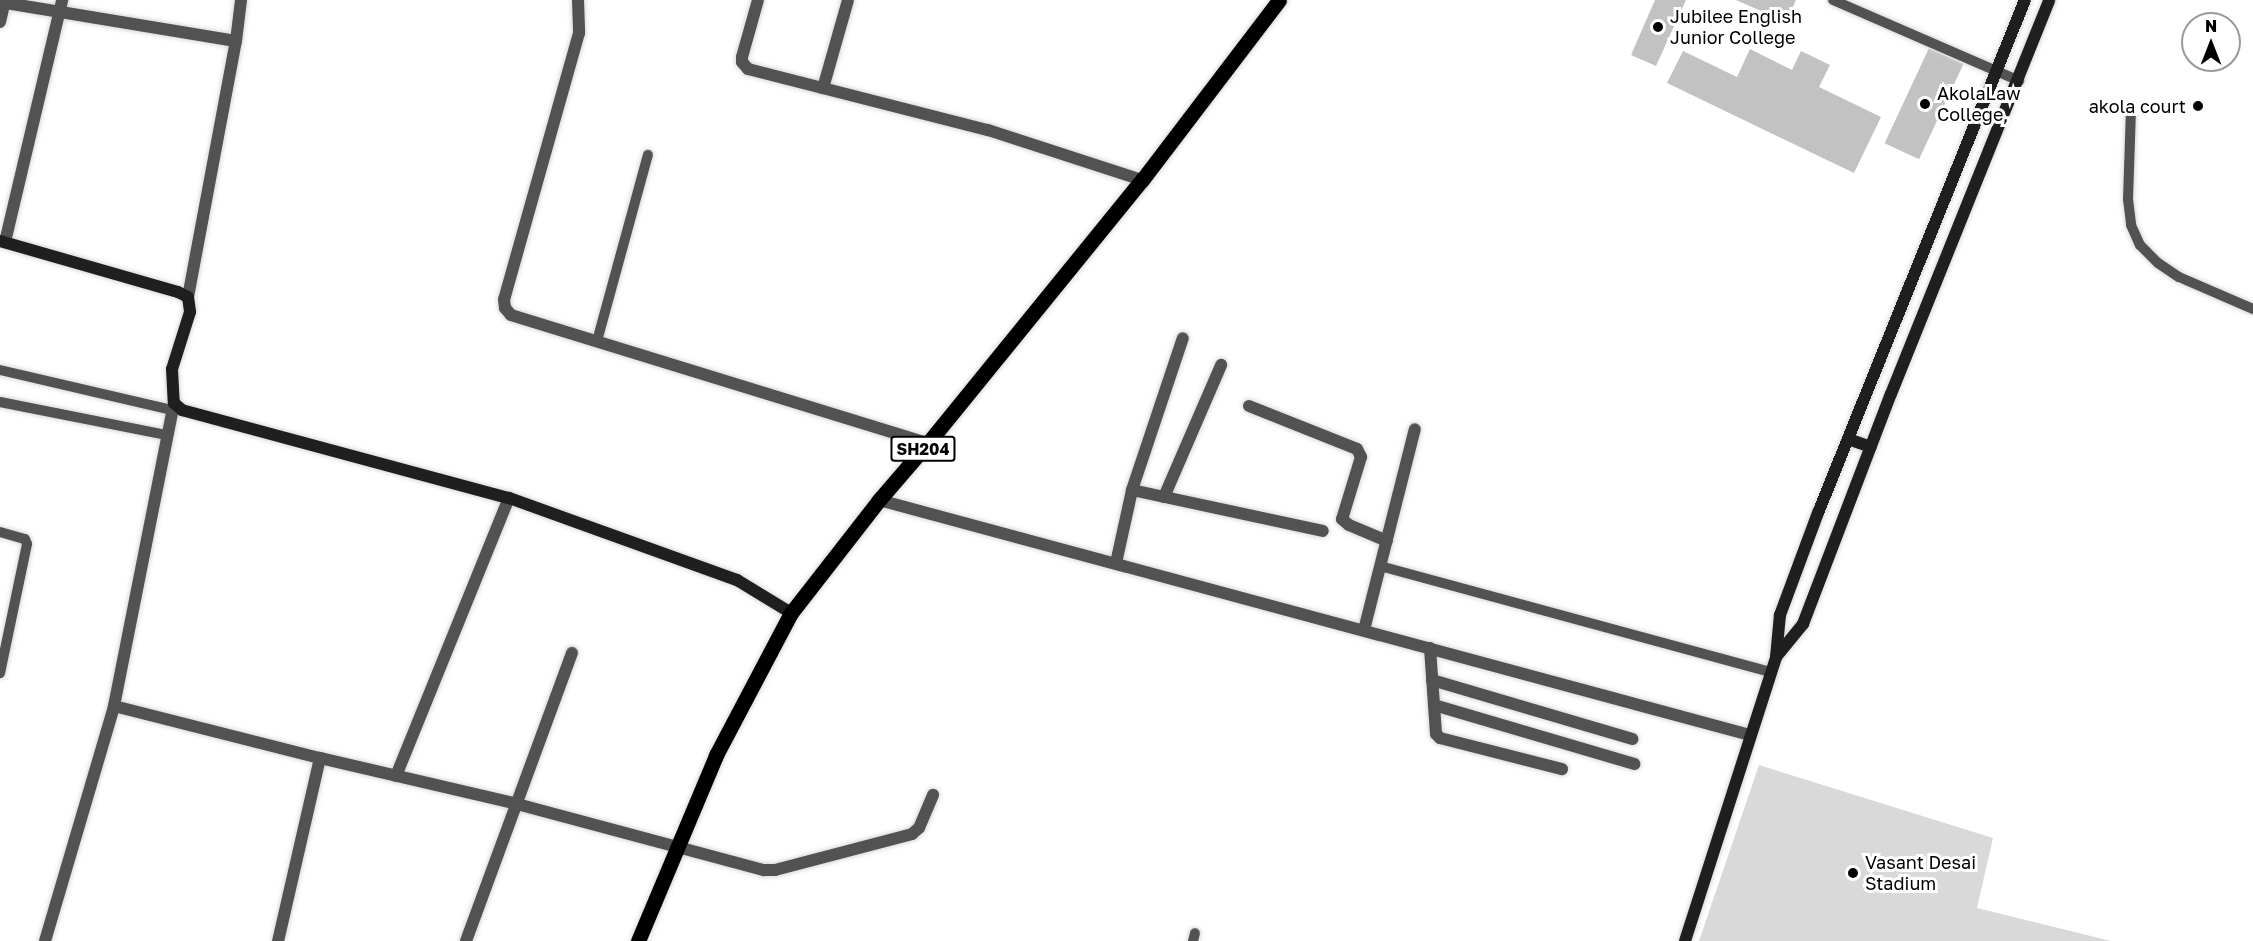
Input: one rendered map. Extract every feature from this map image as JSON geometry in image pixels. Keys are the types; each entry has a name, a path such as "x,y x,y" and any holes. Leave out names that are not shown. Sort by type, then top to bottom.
{"main road":[{"name":"SH204","path":"638,941 676,845 716,755 791,613 879,500 1142,180 1279,0"}],"street":[{"path":"45,941 114,706 173,406 172,369 190,312 188,297 236,41 241,0"},
{"path":"578,0 579,33 504,299 505,308 510,315 928,443"},
{"path":"758,0 742,57 744,67 988,130 1142,180"},
{"path":"823,88 848,0"},
{"path":"1685,941 1776,657 1780,615 1848,439 2025,0"},
{"path":"1776,657 1803,624 2049,0"},
{"path":"0,22 3,2 61,6 236,41"},
{"path":"61,6 3,242 178,292 188,297"},
{"path":"1116,563 1132,490 1183,338"},
{"path":"1164,497 1221,364"},
{"path":"173,406 191,414 509,498 737,580 791,613"},
{"path":"1249,406 1357,449 1361,457 1342,519 1345,523 1387,541"},
{"path":"1364,630 1415,429"},
{"path":"1848,439 1871,447"},
{"path":"1132,490 1323,531"},
{"path":"396,776 509,498"},
{"path":"879,500 1750,735"},
{"path":"1430,648 1436,734 1440,738 1562,769"},
{"path":"466,941 572,653"},
{"path":"1432,680 1633,739"},
{"path":"1434,705 1634,764"},
{"path":"114,706 320,758 517,804 676,845 753,869 775,870 912,834 919,828 933,795"},
{"path":"278,941 320,758"}],"lane":[{"path":"1833,0 2019,81"},
{"path":"2132,109 2128,199 2131,225 2140,245 2158,263 2179,277 2253,309"},
{"path":"597,341 648,155"},
{"path":"0,370 173,406"},
{"path":"0,402 166,435"},
{"path":"0,532 25,539 27,544 0,672"},
{"path":"1380,566 1771,672"}],"shaded area":[{"name":"Vasant Desai Stadium","path":"1759,765 1993,838 1977,908 2111,941 1699,941"}],"building":[{"name":"Jubilee English Junior College","path":"1655,0 1686,0 1656,66 1631,55"},
{"name":"Jubilee English Junior College","path":"1736,0 1796,0 1786,22"},
{"name":"AkolaLaw College,","path":"1929,48 1963,64 1919,159 1885,143"},
{"path":"1750,49 1792,70 1801,51 1830,65 1819,87 1881,117 1854,173 1667,83 1683,51 1737,77"}],"place":[{"name":"Jubilee English Junior College","path":"1658,27"},
{"name":"AkolaLaw College,","path":"1925,104"},
{"name":"akola court","path":"2198,106"},
{"name":"Vasant Desai Stadium","path":"1853,873"}]}
